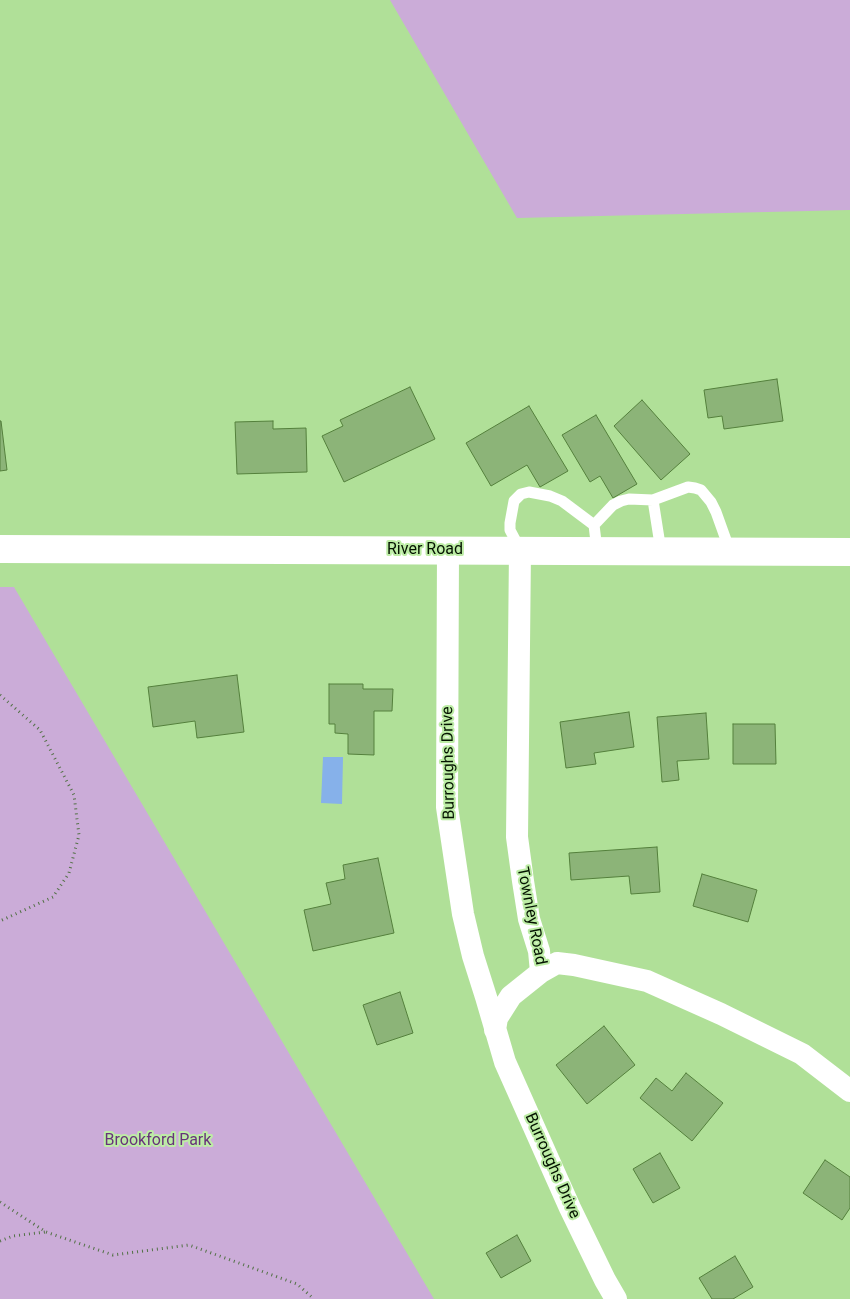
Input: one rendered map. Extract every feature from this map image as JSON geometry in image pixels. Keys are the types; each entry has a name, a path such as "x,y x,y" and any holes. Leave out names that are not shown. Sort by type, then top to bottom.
{"street":[{"name":"River Road","path":"0,548 520,550 596,538 661,551 850,552"},
{"name":"Burroughs Drive","path":"448,550 447,807 463,914 473,956 504,1062 570,1208 616,1299"},
{"name":"Townley Road","path":"520,550 517,837 530,919 539,951 540,972 557,963 647,981 721,1014 802,1054 850,1091"},
{"path":"496,1030 497,1018 511,996 540,972"}],"lane":[{"path":"520,550 510,530 510,523 514,501 521,494 536,492 562,501 596,538 609,509 621,501 629,499 653,500 688,487 701,490 711,502 730,551"},
{"path":"653,500 661,551"}],"path":[{"path":"0,695 40,730 74,795 80,835 69,873 53,897 0,921"},
{"path":"0,1202 46,1232 113,1255 189,1245 298,1284 314,1299"},
{"path":"0,1241 13,1236 46,1232"}],"green space":[{"path":"390,0 850,0 850,210 517,218"},
{"name":"Brookford Park","path":"0,587 14,587 434,1299 0,1299"}],"water":[{"path":"323,757 343,757 342,804 321,803"}],"building":[{"path":"777,379 783,421 724,429 722,416 708,418 704,390"},
{"path":"410,387 435,439 344,482 322,436 343,426 340,420"},
{"path":"642,400 690,454 661,480 614,426"},
{"path":"529,406 568,471 540,487 527,465 491,486 466,443"},
{"path":"596,415 637,484 613,498 600,476 590,482 562,435"},
{"path":"0,421 7,470 0,471"},
{"path":"273,421 273,429 306,428 307,472 237,474 235,422"},
{"path":"237,675 244,732 197,738 195,721 153,727 148,687"},
{"path":"329,684 363,684 363,689 393,689 392,711 374,711 374,755 348,754 348,734 335,733 335,724 329,724"},
{"path":"629,712 634,747 594,753 596,764 566,768 560,722"},
{"path":"706,713 709,759 677,761 679,780 662,782 657,717"},
{"path":"733,724 775,724 776,764 733,764"},
{"path":"657,847 660,892 631,894 629,876 571,880 569,853"},
{"path":"378,858 394,933 313,951 304,910 331,904 326,883 345,879 343,865"},
{"path":"702,874 757,890 748,922 693,906"},
{"path":"400,992 413,1033 377,1045 363,1005"},
{"path":"604,1026 635,1065 587,1104 556,1065"},
{"path":"686,1073 723,1103 692,1141 640,1098 656,1078 672,1091"},
{"path":"660,1153 680,1188 653,1203 633,1169"},
{"path":"825,1160 850,1177 850,1208 842,1220 803,1193"},
{"path":"517,1235 531,1261 501,1278 486,1253"},
{"path":"735,1256 753,1287 733,1299 712,1299 699,1278"}]}
